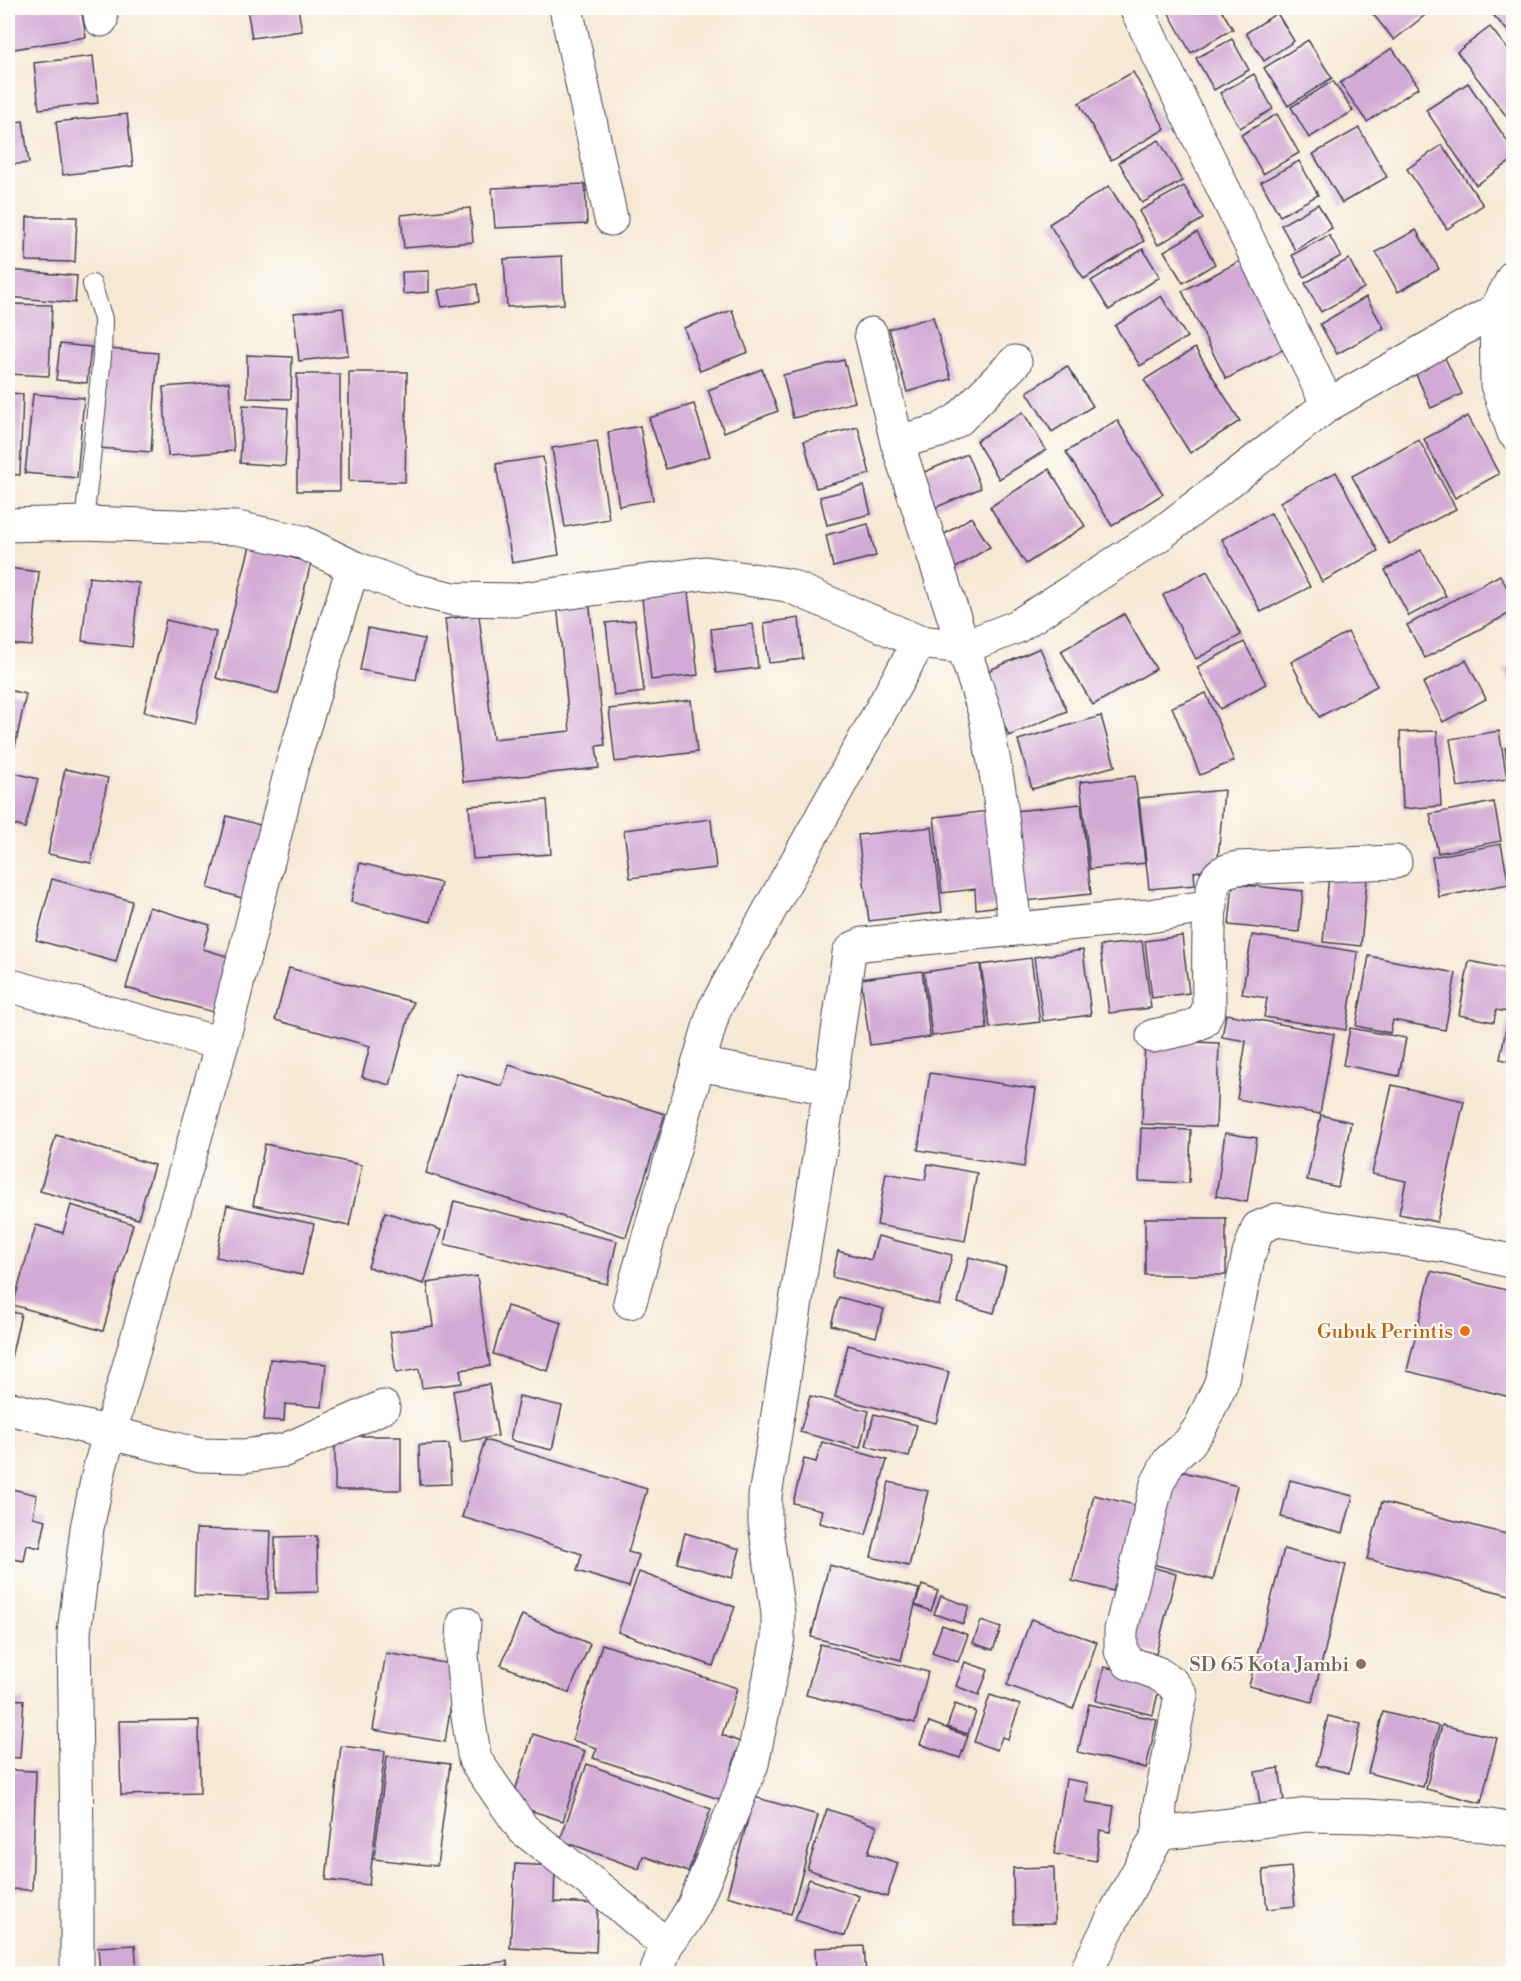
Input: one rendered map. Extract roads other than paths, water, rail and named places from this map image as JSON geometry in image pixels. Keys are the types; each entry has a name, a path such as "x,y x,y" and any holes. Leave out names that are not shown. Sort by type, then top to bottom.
{"street":[{"path":"566,8 611,219"},
{"path":"1136,8 1328,405"},
{"path":"1514,276 1496,310 1497,385 1514,433"},
{"path":"8,525 84,523 237,528 302,542 353,567 410,589 454,599 515,600 705,573 787,585 919,642 964,647 1016,627 1159,535 1328,405 1496,310"},
{"path":"871,334 897,442 984,713 999,790 1015,928"},
{"path":"897,442 939,431 959,419 1015,362"},
{"path":"77,1974 74,1633 87,1528 110,1434 222,1044 293,762 353,567"},
{"path":"630,1302 714,1010 919,642"},
{"path":"1153,1036 1189,1028 1203,1021 1209,1008 1211,906 1213,885 1218,876 1237,868 1395,862"},
{"path":"464,1623 462,1656 475,1760 523,1829 605,1893 661,1960 694,1905 735,1810 752,1764 772,1672 778,1638 778,1613 765,1523 765,1496 830,1088 846,961 849,953 863,944 1149,916 1211,906"},
{"path":"8,985 222,1044"},
{"path":"698,1064 830,1088"},
{"path":"1085,1974 1159,1834 1160,1804 1181,1695 1172,1683 1157,1673 1129,1663 1121,1651 1122,1630 1157,1484 1169,1461 1190,1443 1201,1426 1221,1383 1249,1254 1258,1228 1277,1220 1446,1246 1514,1262"},
{"path":"8,1408 200,1455 244,1456 285,1450 383,1407"},
{"path":"1159,1834 1307,1815 1368,1816 1484,1825 1514,1830"}],"lane":[{"path":"84,523 104,319 92,284"}],"place":[{"name":"Gubuk Perintis","path":"1465,1331"},
{"name":"SD 65 Kota Jambi","path":"1361,1664"}]}
